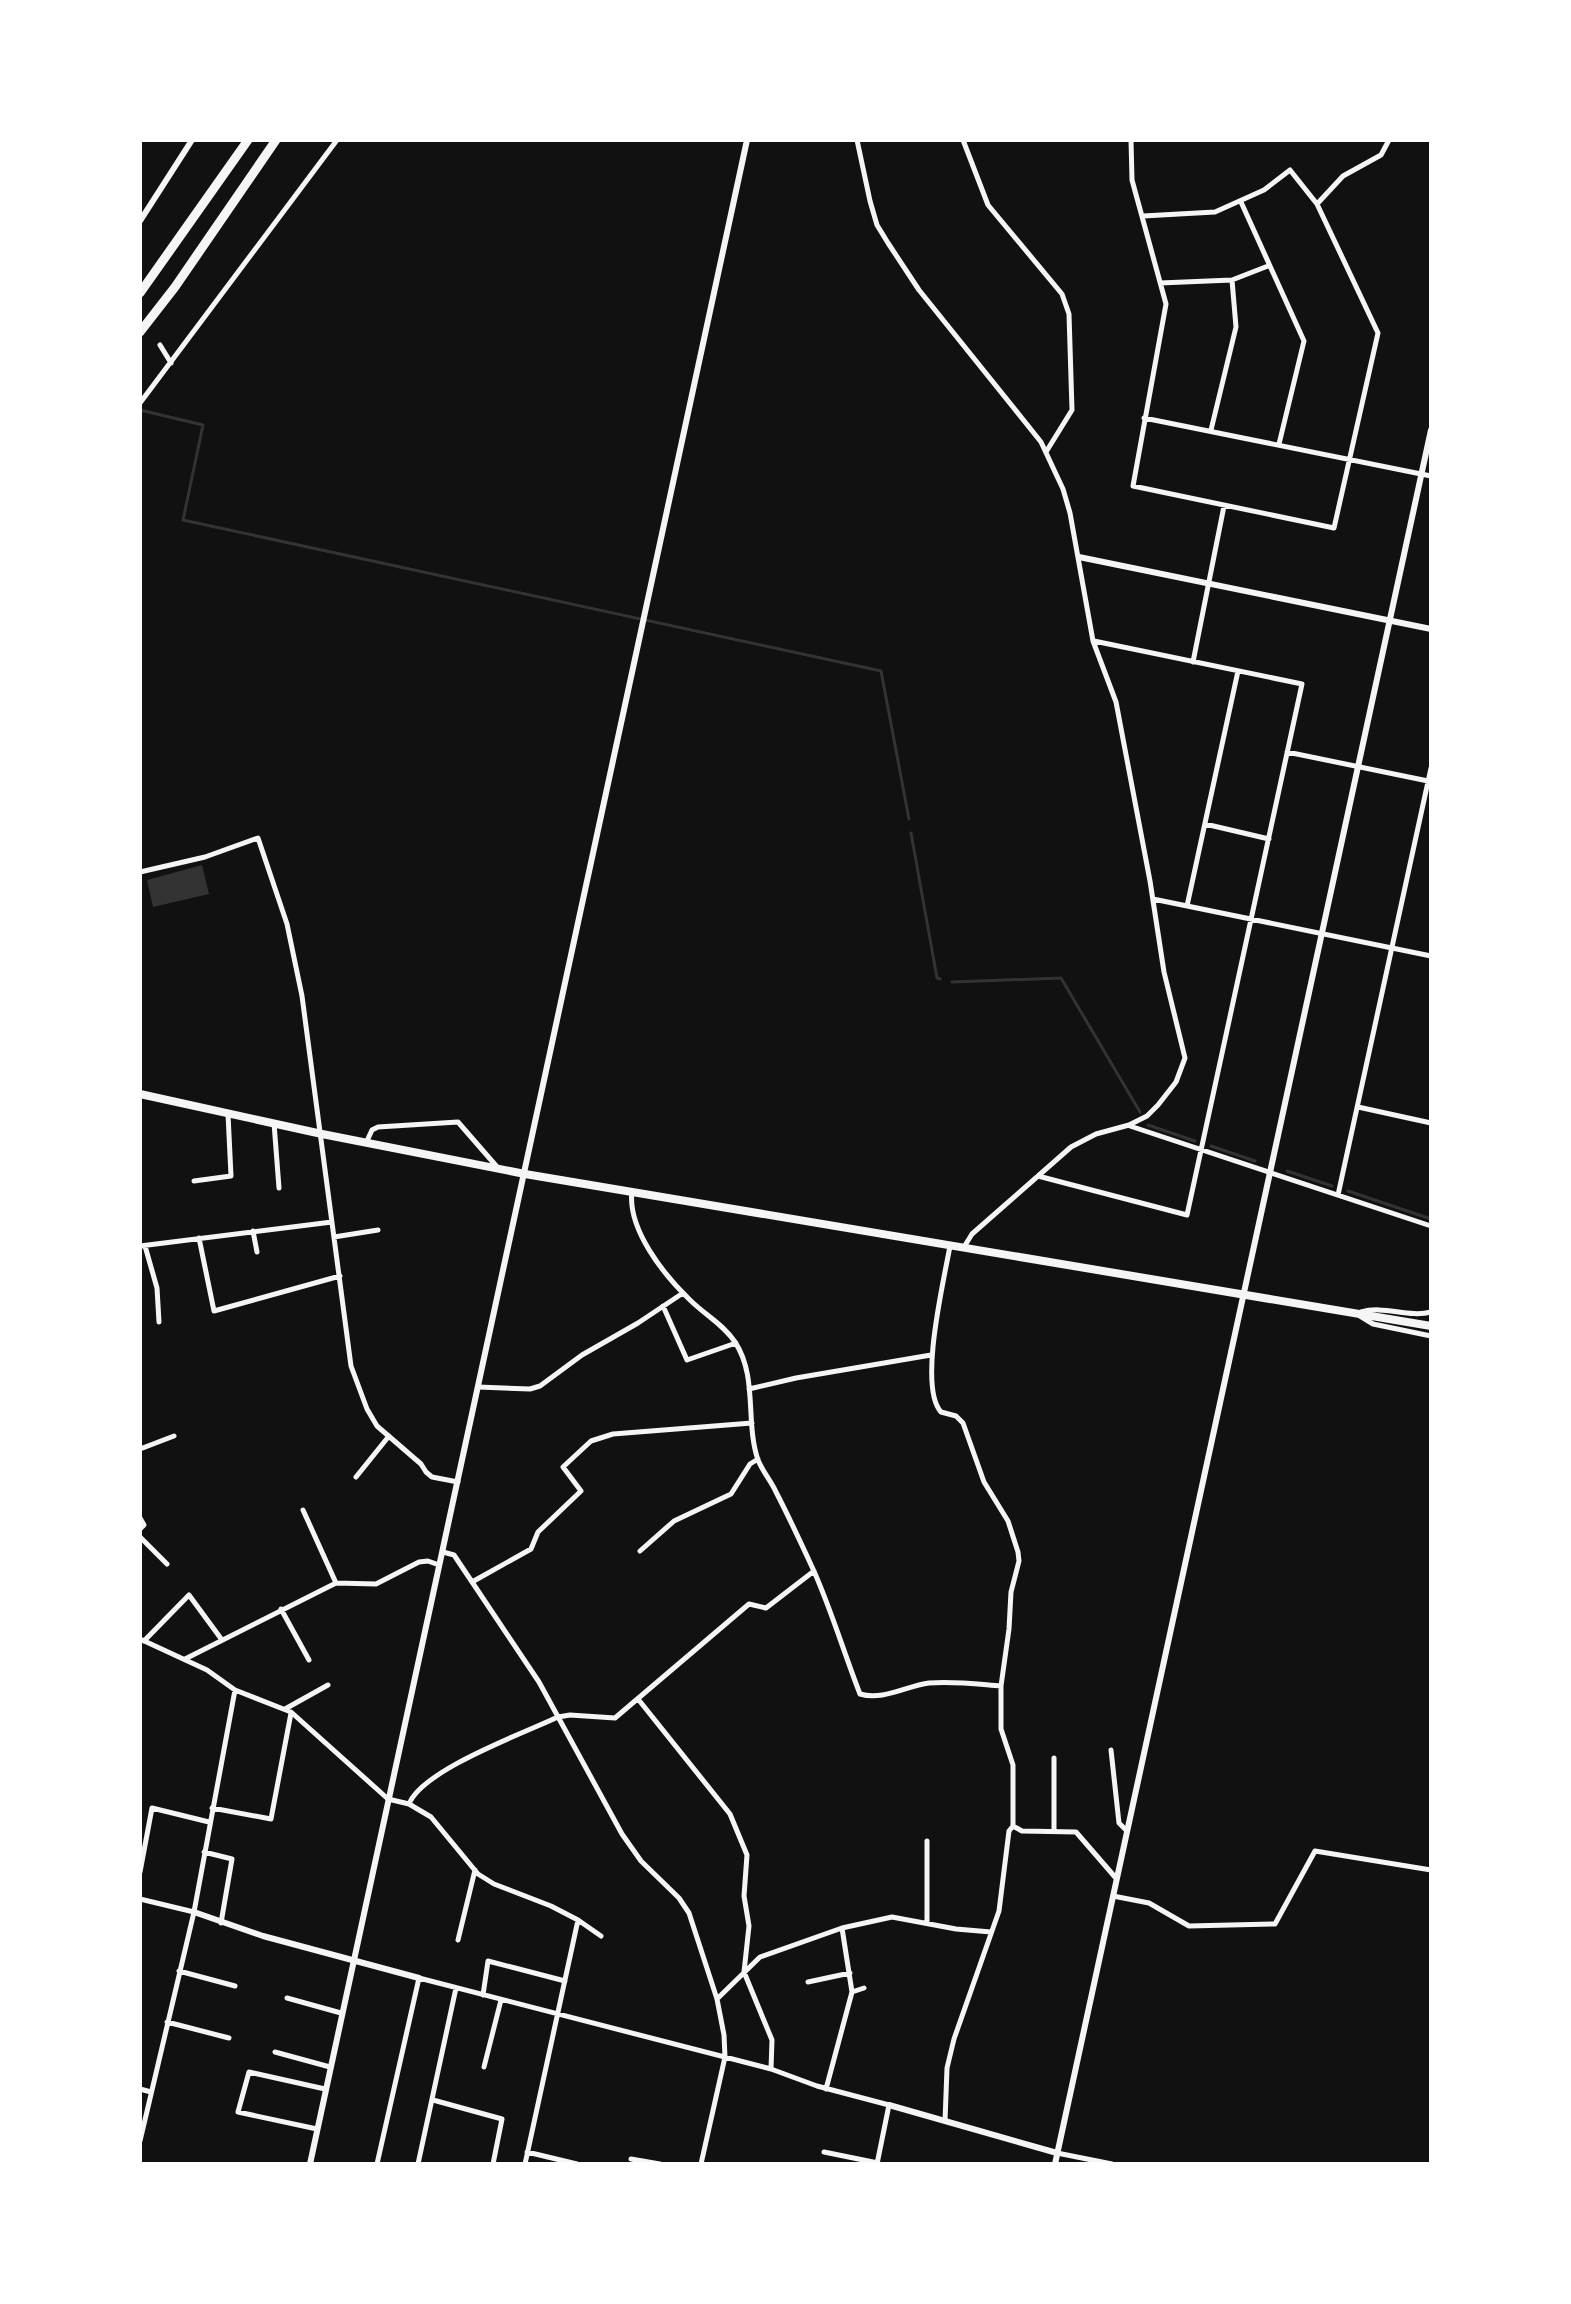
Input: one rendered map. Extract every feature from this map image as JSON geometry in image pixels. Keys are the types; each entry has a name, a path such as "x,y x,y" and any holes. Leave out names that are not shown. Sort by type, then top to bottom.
{"highway":[{"path":"140,293 248,140"},
{"path":"140,332 175,287 276,140"}],"main road":[{"path":"140,1094 525,1174 1431,1326"}],"street":[{"path":"140,221 192,140"},
{"path":"140,403 337,140"},
{"path":"310,2164 352,1958 443,1552 747,140"},
{"path":"857,140 877,225 919,290 1035,434 1046,452 1070,513 1093,641 1116,702 1164,972 1185,1058 1176,1082 1147,1116 1085,1139 972,1234 963,1248"},
{"path":"963,140 988,205 1062,294 1069,314 1072,410 1046,452"},
{"path":"1131,140 1132,180 1166,304 1133,486 1334,528 1378,333 1317,204 1290,170 1264,190 1215,212 1143,216"},
{"path":"1317,204 1343,176 1381,155 1389,140"},
{"path":"1241,202 1304,341 1279,444"},
{"path":"1159,283 1232,280 1268,266"},
{"path":"1211,430 1236,327 1232,280"},
{"path":"160,345 171,363"},
{"path":"1144,418 1431,476"},
{"path":"1055,2164 1431,430"},
{"path":"1193,662 1224,506"},
{"path":"1079,557 1431,629"},
{"path":"1038,1176 1187,1215 1302,684 1093,641"},
{"path":"1187,906 1238,671"},
{"path":"1287,752 1428,781"},
{"path":"1338,1195 1431,768"},
{"path":"1205,824 1269,839"},
{"path":"140,872 205,857 258,838 294,952 310,1040 351,1366 370,1417 432,1477 458,1482"},
{"path":"1153,899 1431,956"},
{"path":"1357,1107 1431,1123"},
{"path":"194,1181 231,1176 228,1113"},
{"path":"366,1143 372,1130 378,1127 458,1122 498,1169"},
{"path":"274,1123 279,1188"},
{"path":"1129,1125 1431,1226"},
{"path":"632,1191 630,1206 639,1234 683,1293 724,1328 736,1343 749,1389 758,1459 814,1571 860,1694 871,1697 925,1684 948,1682 1001,1686"},
{"path":"159,1322 157,1288 142,1246 332,1222"},
{"path":"334,1237 378,1230"},
{"path":"253,1231 257,1252"},
{"path":"199,1238 214,1311 340,1276"},
{"path":"945,2122 946,2080 954,2039 999,1911 1009,1831 1013,1826 1013,1765 1001,1729 1001,1686 1011,1592 1019,1561 1013,1533 984,1482 960,1419 941,1412 934,1398 931,1355 950,1246"},
{"path":"478,1387 530,1389 540,1386 582,1355 683,1293"},
{"path":"663,1306 687,1360 736,1343"},
{"path":"1356,1313 1371,1308 1417,1314 1431,1312"},
{"path":"1356,1313 1373,1324 1431,1336"},
{"path":"749,1389 931,1355"},
{"path":"472,1582 531,1549 538,1532 581,1491 563,1467 591,1441 613,1434 752,1423"},
{"path":"140,1449 174,1436"},
{"path":"356,1477 389,1436"},
{"path":"640,1551 674,1521 731,1494 750,1464 758,1459"},
{"path":"303,1510 336,1583"},
{"path":"140,1518 144,1525 140,1529"},
{"path":"140,1537 167,1564"},
{"path":"443,1552 454,1555 523,1657 622,1834 641,1861 679,1898 689,1913 717,1999 724,2035 725,2057 701,2164"},
{"path":"184,1659 336,1583 376,1584 419,1562 440,1565"},
{"path":"409,1804 416,1793 453,1765 558,1717 615,1718 749,1604 766,1608 814,1571"},
{"path":"222,1640 189,1595 142,1640 207,1670 235,1690 288,1710 388,1799 409,1804 431,1817 475,1870 494,1884 578,1920 601,1936"},
{"path":"281,1609 309,1660"},
{"path":"212,1808 271,1819 288,1710 328,1685"},
{"path":"140,2141 194,1912 235,1690"},
{"path":"638,1699 730,1814 747,1855 744,1896 749,1926 744,1972 772,2040 771,2069"},
{"path":"1111,1750 1119,1823 1126,1830"},
{"path":"1054,1758 1054,1831"},
{"path":"140,1872 152,1808 209,1822"},
{"path":"1013,1826 1022,1831 1076,1832 1115,1877"},
{"path":"927,1841 927,1923"},
{"path":"1112,1895 1149,1903 1189,1926 1275,1924 1315,1851 1431,1870"},
{"path":"204,1852 232,1859 221,1923"},
{"path":"458,1940 475,1870"},
{"path":"140,1899 456,1988 771,2069 826,2089 1057,2153 1112,2164"},
{"path":"717,1999 760,1957 842,1928 892,1917 991,1932"},
{"path":"525,2164 578,1920"},
{"path":"826,2089 852,1992 842,1928"},
{"path":"483,1995 488,1961 565,1981"},
{"path":"179,1971 235,1986"},
{"path":"808,1982 850,1973"},
{"path":"377,2164 419,1978"},
{"path":"428,2164 419,2163 456,1988"},
{"path":"852,1992 864,1988"},
{"path":"287,1998 341,2013"},
{"path":"484,2067 501,2000"},
{"path":"167,2022 229,2038"},
{"path":"275,2052 330,2067"},
{"path":"317,2129 238,2112 249,2072 325,2089"},
{"path":"140,2089 151,2092"},
{"path":"433,2100 502,2119 493,2164"},
{"path":"824,2152 878,2164 889,2105"},
{"path":"527,2152 577,2164"},
{"path":"631,2159 660,2164"}],"shaded area":[{"path":"202,865 209,894 153,907 147,880"}],"waterway":[{"path":"140,410 203,425 183,520 881,671 909,819"},
{"path":"911,833 937,978 940,979"},
{"path":"952,982 1061,978 1140,1112"},
{"path":"1148,1125 1195,1141"},
{"path":"1211,1146 1255,1161"},
{"path":"1287,1171 1332,1186"},
{"path":"1348,1191 1431,1219"}]}
